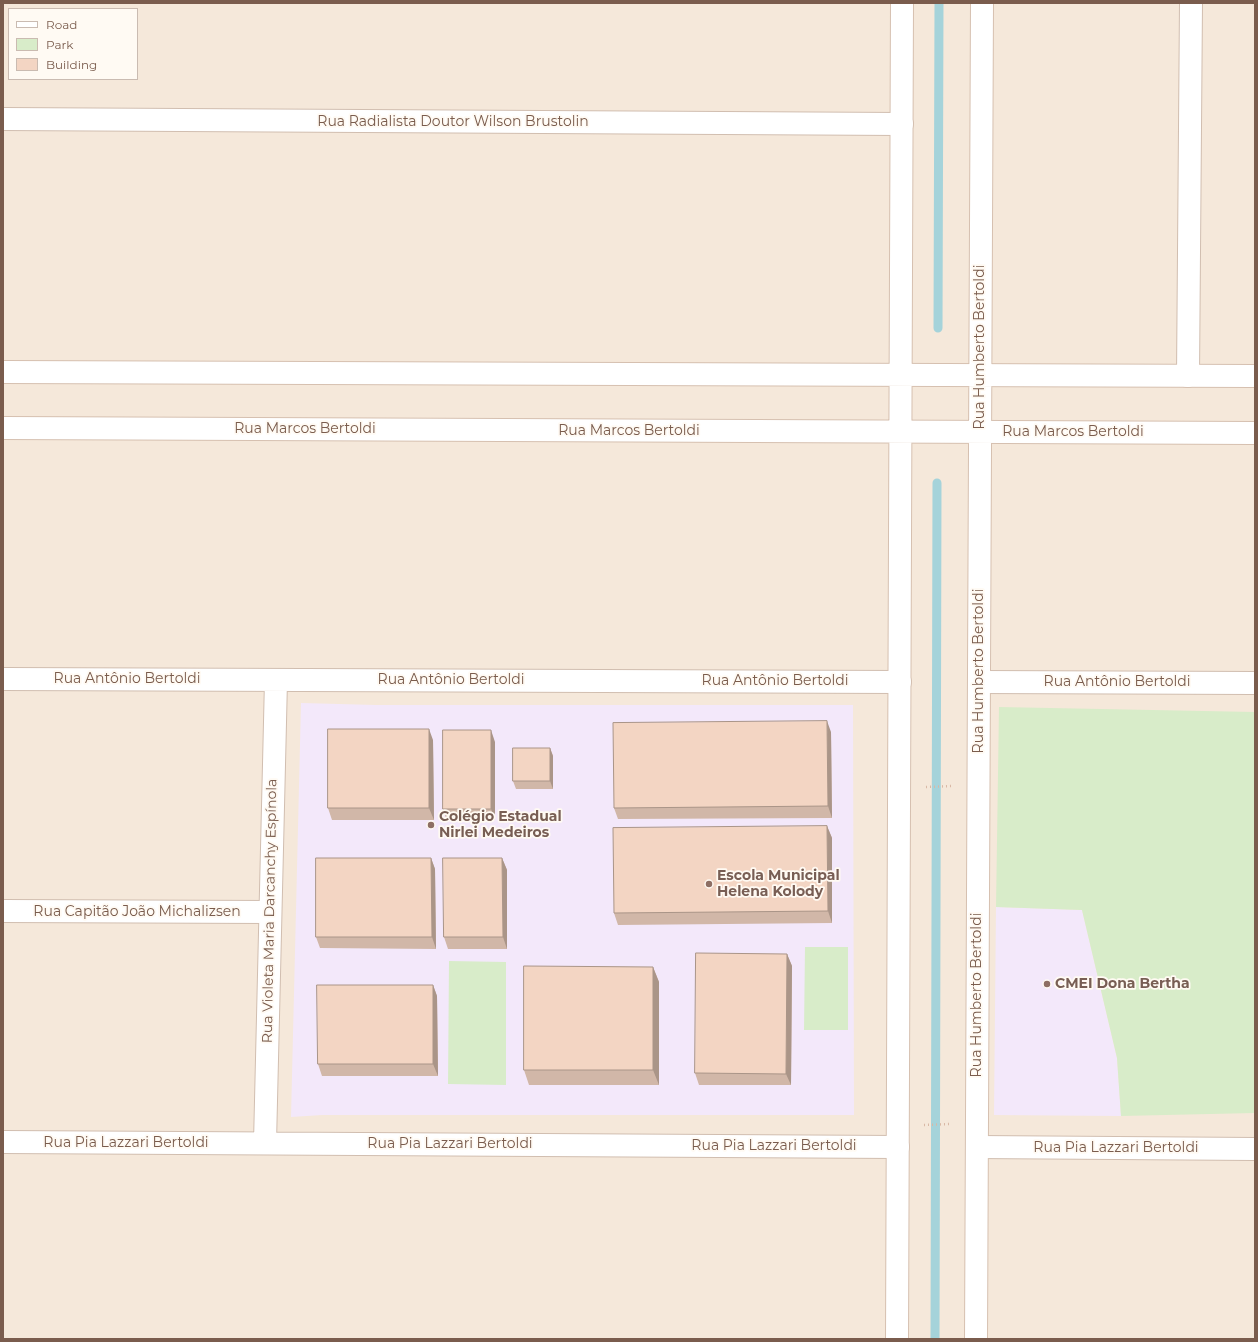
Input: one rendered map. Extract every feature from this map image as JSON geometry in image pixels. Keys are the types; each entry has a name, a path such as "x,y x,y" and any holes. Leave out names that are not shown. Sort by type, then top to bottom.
{"street":[{"path":"897,1339 902,3"},
{"name":"Rua Humberto Bertoldi","path":"976,1339 982,3"},
{"path":"1188,376 1191,3"},
{"name":"Rua Radialista Doutor Wilson Brustolin","path":"3,120 902,124"},
{"path":"3,372 1255,376"},
{"name":"Rua Marcos Bertoldi","path":"3,428 1255,433"},
{"name":"Rua Antônio Bertoldi","path":"3,679 900,682"},
{"name":"Rua Violeta Maria Darcanchy Espínola","path":"265,1143 276,680"},
{"name":"Rua Antônio Bertoldi","path":"979,682 1255,683"},
{"name":"Rua Capitão João Michalizsen","path":"3,911 270,912"},
{"name":"Rua Pia Lazzari Bertoldi","path":"3,1142 898,1147"},
{"name":"Rua Pia Lazzari Bertoldi","path":"977,1147 1255,1149"}],"path":[{"path":"899,787 978,786"},
{"path":"897,1125 977,1124"}],"shaded area":[{"path":"3,3 1255,3 1255,1339 3,1339"},
{"path":"301,703 376,705 853,705 854,1115 322,1115 291,1117"},
{"name":"CMEI Dona Bertha","path":"996,907 1082,910 1117,1058 1121,1116 994,1115"}],"green space":[{"path":"999,707 1255,712 1255,1113 1121,1116 1117,1058 1082,910 996,907"},
{"path":"805,947 848,947 848,1030 804,1030"},
{"path":"449,961 506,962 506,1085 448,1084"}],"building":[{"path":"827,721 828,806 614,808 613,723"},
{"path":"328,729 429,729 429,808 328,808"},
{"path":"443,730 491,730 491,809 443,809"},
{"path":"513,748 550,748 550,781 513,781"},
{"path":"827,826 828,911 614,913 613,828"},
{"path":"316,858 431,858 432,937 316,937"},
{"path":"443,858 502,858 503,937 444,937"},
{"path":"696,953 787,954 786,1074 695,1073"},
{"path":"524,966 653,967 653,1070 524,1070"},
{"path":"317,985 433,985 433,1064 318,1064"}],"waterway":[{"path":"938,328 939,3"},
{"path":"935,1339 937,483"}],"place":[{"name":"Colégio Estadual Nirlei Medeiros","path":"431,825"},
{"name":"Escola Municipal Helena Kolody","path":"709,884"},
{"name":"CMEI Dona Bertha","path":"1047,984"}]}
